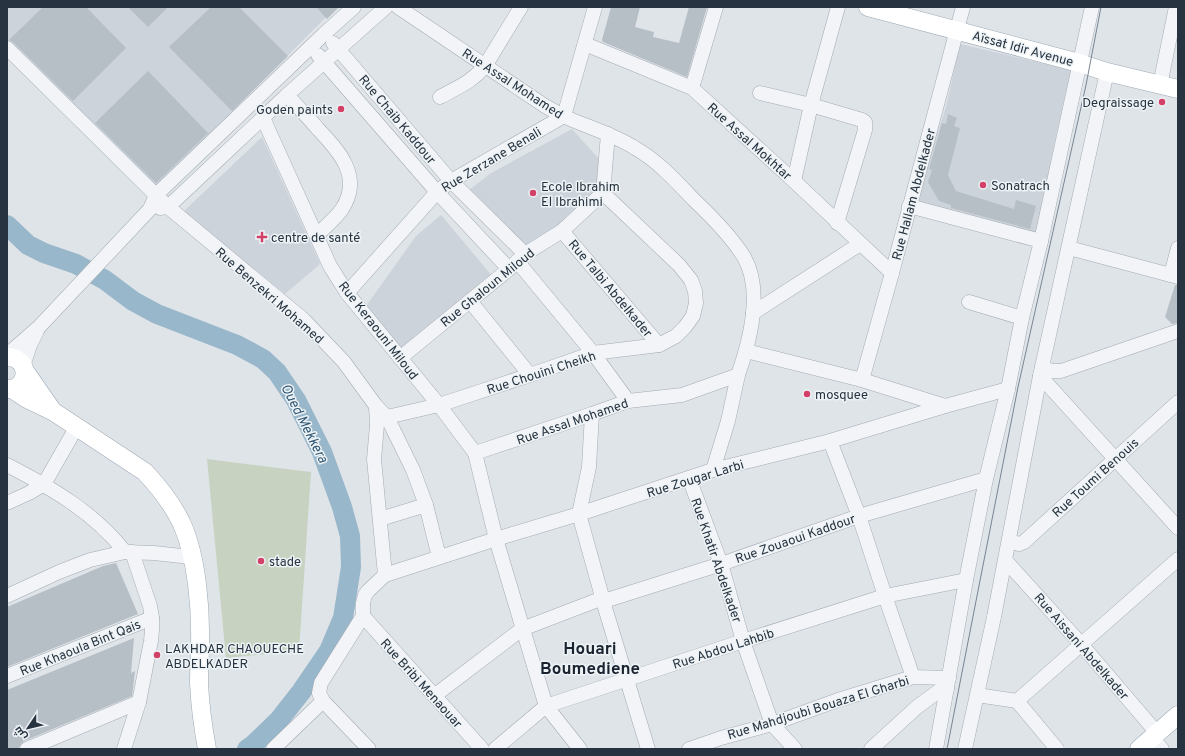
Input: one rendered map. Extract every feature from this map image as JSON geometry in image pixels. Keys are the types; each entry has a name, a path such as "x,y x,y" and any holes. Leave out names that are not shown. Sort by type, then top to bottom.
{"main road":[{"name":"Aïssat Idir Avenue","path":"868,7 1178,90"},
{"path":"7,356 17,360 54,412"},
{"path":"9,390 21,384 24,380 24,369"},
{"path":"9,390 54,412 76,428 140,468 155,482 181,523 192,557 197,586 200,646 199,682 203,729 207,749"},
{"path":"1153,742 1178,715"}],"street":[{"path":"7,356 41,324 131,227 150,209 156,195 354,7"},
{"path":"150,209 168,207 338,48 386,7"},
{"name":"Rue Assal Mohamed","path":"398,7 544,106 608,134 634,147 649,157 673,178 731,239 744,258 753,285 753,313 746,351 738,375 682,395 628,401 475,453"},
{"path":"440,97 474,78 485,66 521,7"},
{"path":"564,116 595,7"},
{"path":"692,88 716,7"},
{"path":"794,181 811,105 838,7"},
{"name":"Rue Hallam Abdelkader","path":"862,380 892,273 962,7"},
{"path":"936,749 966,580 986,479 1008,389 1022,318 1041,241 1092,7"},
{"path":"1160,85 1176,7"},
{"name":"Rue Chaib Kaddour","path":"324,34 338,48 451,181 593,353 628,401"},
{"name":"Rue Assal Mokhtar","path":"585,44 692,88 892,273"},
{"name":"Rue Benzekri Mohamed","path":"7,48 168,207 304,320 344,362 376,406 387,417 413,470 426,505 439,557"},
{"path":"311,48 324,61 437,192 517,261"},
{"path":"965,749 1009,541 1041,372 1107,72"},
{"path":"760,93 811,105 865,122 866,125 837,222"},
{"path":"287,95 335,147 344,160 348,171 350,186 348,197 342,209 317,235"},
{"name":"Rue Zerzane Benali","path":"347,293 437,192 451,181 564,116"},
{"name":"Rue Keraouni Miloud","path":"263,118 330,266 347,293 439,405 475,453 496,539 546,706"},
{"path":"603,193 608,134"},
{"name":"Rue Ghaloun Miloud","path":"400,358 517,261 562,231 603,193"},
{"name":"Rue Chouini Cheikh","path":"387,417 439,405 593,353 659,345 676,336 685,327 693,316 696,303 692,280 603,193"},
{"path":"909,206 1041,241"},
{"name":"Rue Talbi Abdelkader","path":"562,231 659,345"},
{"path":"753,313 860,244"},
{"path":"1069,248 1174,276 1178,248"},
{"path":"470,301 530,375"},
{"path":"969,302 1022,318"},
{"path":"24,369 30,345 41,324"},
{"path":"1041,372 1061,371 1178,331"},
{"path":"746,351 862,380 945,406"},
{"path":"1041,372 1178,528"},
{"path":"713,470 728,421 738,375"},
{"name":"Rue Zougar Larbi","path":"385,576 439,557 579,514 713,470 830,441 945,406 1008,389"},
{"name":"Rue Toumi Benouis","path":"1009,541 1019,544 1022,543 1178,402"},
{"path":"368,749 323,701 319,693 321,683 363,616 363,603 365,595 385,576 374,459 377,425 376,406"},
{"path":"592,414 589,467 579,514 648,749"},
{"path":"7,503 44,484 76,428"},
{"path":"830,441 860,516 884,596 913,677"},
{"path":"7,465 44,484 88,515 128,552 148,601 152,618 151,641 139,702 124,749"},
{"name":"Rue Khatir Abdelkader","path":"689,478 721,564 743,641 772,724 795,749"},
{"name":"Rue Zouaoui Kaddour","path":"434,696 522,629 604,600 721,564 860,516 986,479"},
{"path":"380,519 426,505"},
{"path":"7,596 59,572 90,560 128,552 192,557"},
{"path":"1017,701 1178,559"},
{"name":"Rue Aissani Abdelkader","path":"1005,560 1081,644 1153,742"},
{"name":"Rue Abdou Lahbib","path":"495,749 546,706 884,596 966,580"},
{"name":"Rue Bribi Menaouar","path":"363,616 482,749"},
{"name":"Rue Khaoula Bint Qais","path":"7,676 152,618"},
{"name":"Rue Mahdjoubi Bouaza El Gharbi","path":"689,749 721,738 772,724 838,700 913,677 948,683"},
{"path":"871,749 917,707 948,683"},
{"path":"977,695 1017,701 1057,749"},
{"path":"273,749 323,701"},
{"path":"27,749 139,702"},
{"path":"546,706 580,749"}],"shaded area":[{"path":"7,7 336,7 155,189 7,39"},
{"path":"960,44 1071,70 1055,140 1037,234 914,203 946,107"},
{"name":"Ecole Ibrahim El Ibrahimi","path":"572,129 598,158 599,177 594,196 523,255 469,190 491,173"},
{"name":"centre de santé","path":"262,137 320,264 285,294 184,211"},
{"path":"441,215 493,277 405,358 364,309 416,236"}],"green space":[{"name":"stade","path":"207,459 311,472 299,651 226,658"}],"building":[{"path":"43,7 86,7 126,48 73,101 13,42 9,40"},
{"path":"128,7 168,7 148,27"},
{"path":"211,7 239,7 288,56 232,111 169,47"},
{"path":"316,7 339,7 327,19"},
{"path":"611,7 640,7 635,27 654,32 653,37 679,43 689,7 707,7 687,77 603,42 602,40"},
{"path":"148,71 208,133 156,183 95,123"},
{"path":"948,114 957,118 954,126 960,128 948,175 956,191 1014,209 1016,200 1036,206 1030,229 951,208 951,205 939,201 928,182 932,170 929,169 942,123 946,124"},
{"path":"1175,285 1178,285 1178,323 1172,324 1165,317"},
{"path":"116,563 138,614 7,667 7,607 103,566"},
{"path":"134,638 131,673 135,671 132,696 24,741 19,748 7,749 7,690"}],"waterway":[{"name":"Oued Mekkera","path":"7,225 28,245 44,253 76,264 105,280 133,301 157,314 237,345 263,359 277,372 296,400 322,452 342,507 350,536 351,567 343,618 329,651 301,692 279,720 247,749"}],"tram line":[{"path":"947,749 1018,387 1086,85 1101,7"}],"place":[{"name":"Degraissage","path":"1162,102"},
{"name":"Goden paints","path":"341,109"},
{"name":"Sonatrach","path":"983,185"},
{"name":"Ecole Ibrahim El Ibrahimi","path":"533,193"},
{"name":"centre de santé","path":"262,237"},
{"name":"mosquee","path":"807,394"},
{"name":"stade","path":"261,561"},
{"name":"LAKHDAR CHAOUECHE ABDELKADER","path":"157,655"}],"district":[{"name":"Houari Boumediene","path":"590,658"}]}
